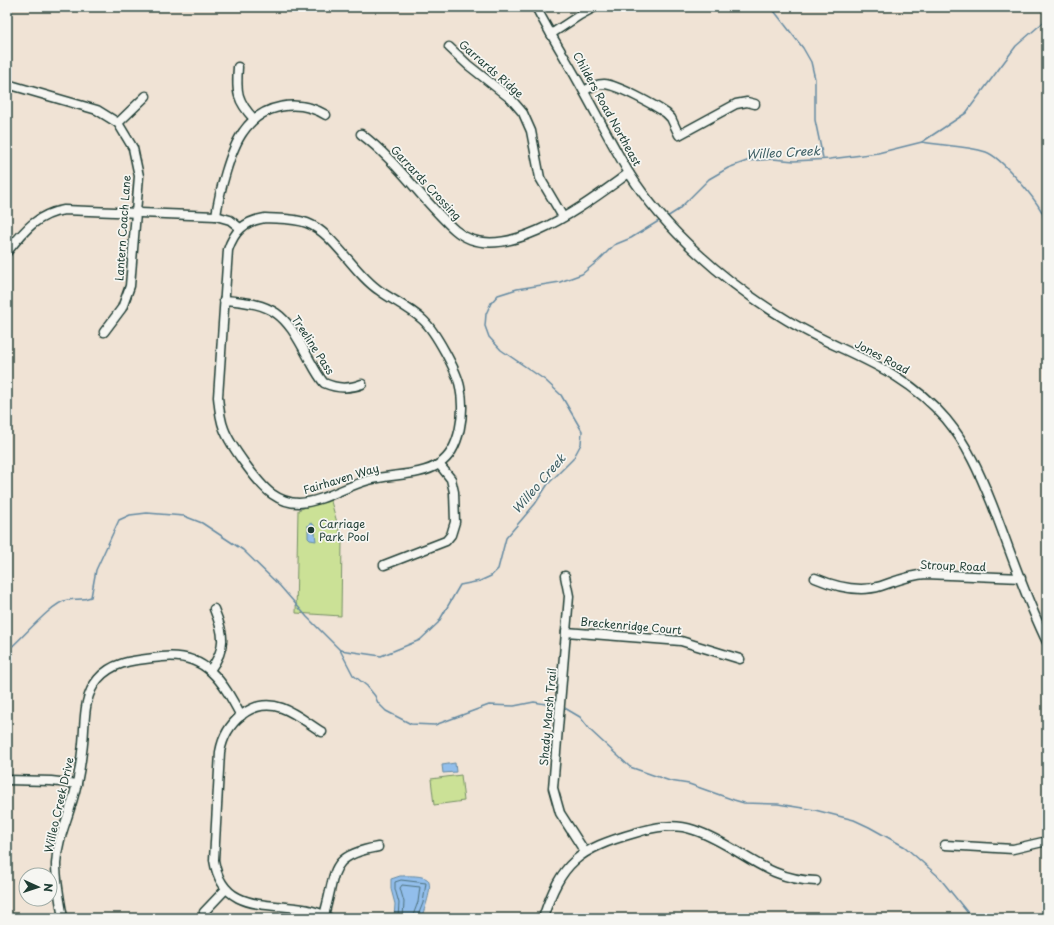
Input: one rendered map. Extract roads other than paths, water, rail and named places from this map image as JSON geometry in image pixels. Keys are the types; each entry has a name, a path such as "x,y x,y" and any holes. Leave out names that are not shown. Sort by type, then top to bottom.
{"street":[{"name":"Childers Road Northeast","path":"536,7 629,173 665,218"},
{"path":"551,34 580,14 595,7"},
{"name":"Garrards Ridge","path":"449,47 468,65 511,99 523,113 531,130 540,178 563,217"},
{"path":"238,68 237,91 239,99 244,109 254,119"},
{"name":"Lantern Coach Lane","path":"7,84 91,108 105,114 118,123 129,139 136,157 138,176 131,277 127,296 114,320 104,332"},
{"path":"584,91 602,84 616,87 666,113 671,118 679,135 736,104 747,102 755,104"},
{"path":"118,123 146,96"},
{"path":"216,216 220,194 237,143 242,133 254,119 278,107 290,106 310,107 326,115"},
{"name":"Garrards Crossing","path":"361,134 380,150 453,228 465,236 481,241 505,240 542,230 629,173"},
{"path":"7,252 27,228 48,213 75,209 216,216 230,220 240,228"},
{"name":"Fairhaven Way","path":"265,218 295,220 314,226 326,236 369,283 416,314 430,328 457,377 461,399 459,436 451,452 439,464 425,470 364,481 309,501 293,502 272,494 266,489 232,445 220,419 218,397 224,300 228,250 240,228 256,220 265,218"},
{"name":"Jones Road","path":"665,218 710,264 764,306 803,330 892,373 918,391 938,410 958,435 974,462 1047,642"},
{"name":"Treeline Pass","path":"224,300 259,304 278,314 286,321 297,335 324,384 341,388 351,388 362,384"},
{"path":"384,564 446,541 451,535 456,522 453,485 451,479 439,464"},
{"name":"Stroup Road","path":"816,578 840,586 859,589 880,587 911,576 926,574 1021,578"},
{"name":"Shady Marsh Trail","path":"565,576 569,596 554,788 560,813 584,852"},
{"path":"210,670 219,656 223,642 222,627 214,609"},
{"name":"Breckenridge Court","path":"566,632 681,641 740,659"},
{"name":"Willeo Creek Drive","path":"63,918 57,886 56,864 60,838 76,784 82,751 87,700 93,685 103,673 113,666 125,662 172,656 187,658 210,670 224,685 241,716"},
{"path":"322,732 289,711 276,706 257,707 241,716 226,732 220,752 214,860 217,876 225,890 237,901 252,907 312,912 327,916 333,876 340,863 354,852 378,847"},
{"path":"7,780 51,781 76,784"},
{"path":"543,918 552,892 561,876 584,852 606,841 650,828 665,826 681,827 706,834 776,874 795,880 816,882"},
{"path":"945,845 1013,849 1047,840"},
{"path":"204,912 225,890"}],"water":[{"name":"Carriage Park Pool","path":"311,523 314,525 316,541 308,538 308,525"},
{"path":"455,763 456,772 443,773 442,765"},
{"path":"400,876 419,876 428,880 428,896 421,918 394,918 395,904 391,889 391,879"}],"waterway":[{"path":"771,7 803,48 811,62 815,79 815,120 823,158"},
{"name":"Willeo Creek","path":"667,217 678,210 709,179 728,168 747,161 773,159 794,161 830,159 878,153 922,142 966,113 1016,46 1047,19"},
{"path":"922,142 970,148 986,152 1000,161 1017,178 1038,205 1043,215 1047,236"},
{"name":"Willeo Creek","path":"7,651 60,603 67,600 91,597 96,570 119,520 130,515 147,513 184,516 202,523 243,550 280,586 307,617 340,650 381,656 420,640 438,623 460,585 480,581 491,576 498,569 506,538 535,504 548,484 573,459 581,444 582,431 561,395 545,380 501,350 489,337 485,326 486,314 491,303 498,295 517,289 560,282 582,274 614,245 631,238 662,219"},
{"path":"340,650 353,675 367,686 375,696 378,703 386,711 411,724 435,725 489,705 514,706 534,702 557,706"},
{"path":"563,707 580,717 591,731 630,767 670,781 689,784 744,803 778,804 815,810 854,820 869,827 905,847 938,876 972,918"}],"place":[{"name":"Carriage Park Pool","path":"311,530"}]}
